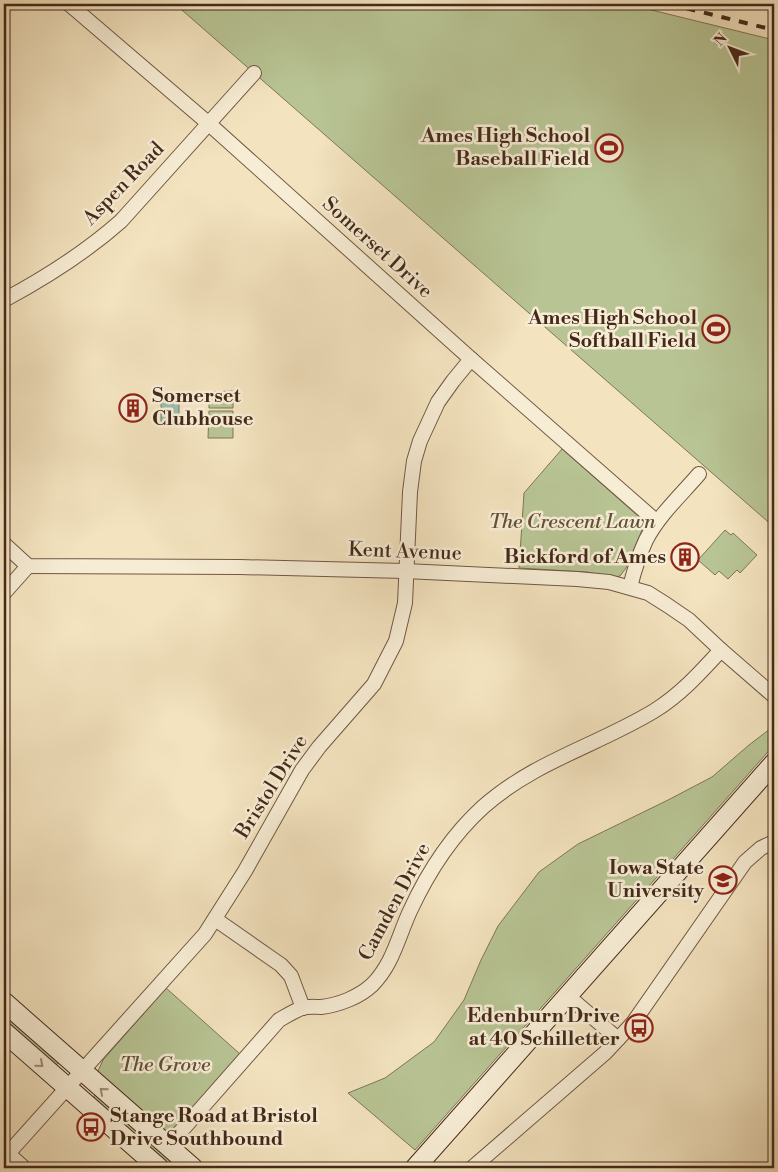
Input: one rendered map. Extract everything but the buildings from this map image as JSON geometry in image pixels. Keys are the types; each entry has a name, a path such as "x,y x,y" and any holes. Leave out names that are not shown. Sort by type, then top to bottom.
{"main road":[{"path":"415,1168 774,764"},
{"path":"4,1002 193,1168"},
{"path":"4,1032 159,1168"}],"street":[{"name":"Somerset Drive","path":"69,4 208,123 471,359 658,522"},
{"name":"Aspen Road","path":"4,300 100,240 121,221 254,73"},
{"name":"Bristol Drive","path":"5,1154 68,1088 205,934 302,770 319,746 374,684 396,641 405,603 410,492 414,461 420,441 438,402 471,359"},
{"path":"630,588 636,564 646,540 658,522 699,474"},
{"path":"4,544 28,566 4,593"},
{"name":"Kent Avenue","path":"28,566 240,567 405,571 609,582 648,593 689,620 720,650 774,696"},
{"name":"Camden Drive","path":"168,1146 278,1020 303,1008 322,1007 346,1002 371,986 387,966 428,874 454,837 484,807 523,776 568,753 616,732 655,710 686,687 720,650"},
{"path":"472,1168 605,1053 618,1039 638,1015 745,862 761,848 774,842"},
{"path":"215,919 281,965 292,976 303,1008"},
{"path":"568,996 618,1039"},
{"path":"5,1154 24,1168"}],"green space":[{"path":"175,4 627,4 774,40 774,527"},
{"path":"233,391 233,408 209,408 209,392"},
{"path":"209,411 233,411 233,438 208,438"},
{"name":"The Crescent Lawn","path":"562,449 638,516 643,523 642,530 626,568 620,576 519,568 524,493"},
{"path":"725,530 731,535 733,533 757,555 740,573 737,570 728,579 719,571 715,575 698,560"},
{"path":"774,726 774,745 415,1150 348,1093 385,1078 434,1042 464,1000 498,926 539,872 578,844 712,777"},
{"name":"The Grove","path":"166,988 240,1054 176,1126 171,1130 162,1132 150,1122 144,1112 119,1090 100,1077 98,1071 103,1060"},
{"path":"4,1014 58,1063 53,1069 4,1025"},
{"path":"95,1095 179,1168 166,1168 90,1102"}],"shaded area":[{"path":"161,395 179,395 179,424 161,424"}],"railway":[{"path":"669,4 774,30"}],"place":[{"name":"Ames High School Baseball Field","path":"609,148"},
{"name":"Ames High School Softball Field","path":"716,329"},
{"name":"Somerset Clubhouse","path":"133,408"},
{"name":"Bickford of Ames","path":"685,557"},
{"name":"Iowa State University","path":"723,880"},
{"name":"Edenburn Drive at 40 Schilletter","path":"639,1028"},
{"name":"Stange Road at Bristol Drive Southbound","path":"91,1127"}]}
